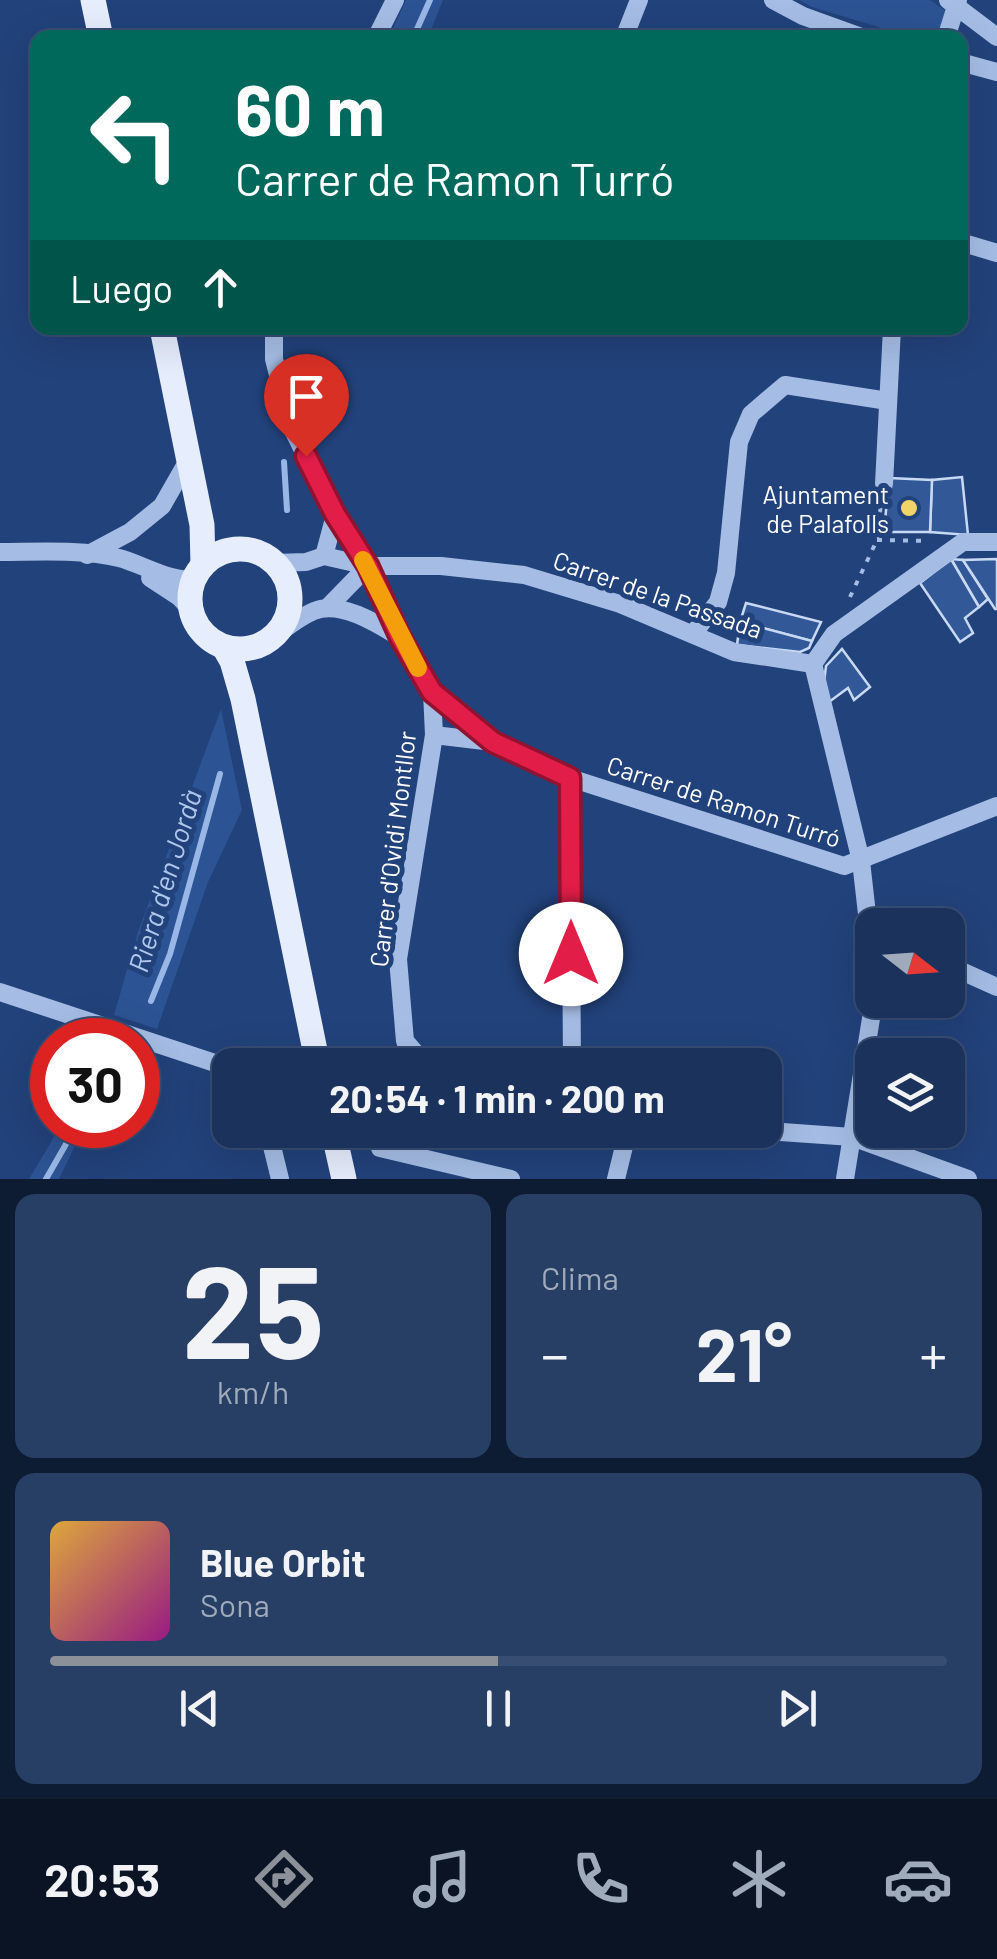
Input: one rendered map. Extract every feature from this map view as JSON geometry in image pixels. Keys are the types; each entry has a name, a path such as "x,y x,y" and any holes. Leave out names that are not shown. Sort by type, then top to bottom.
{"main road":[{"path":"94,0 100,30"},
{"path":"164,335 202,525 199,571 190,594 197,626 224,647 240,650 265,642 284,625 290,591 285,576 262,554 247,549 231,550 199,571"},
{"path":"196,490 231,550"},
{"path":"265,642 252,696 267,824"},
{"path":"224,647 243,699 315,1048"},
{"path":"337,1148 344,1179"}],"street":[{"path":"380,30 395,0"},
{"path":"627,30 639,0"},
{"path":"774,0 842,30"},
{"path":"948,30 954,3 997,38"},
{"path":"968,64 997,72"},
{"path":"968,245 997,254"},
{"name":"Carrer de Ramon Turró","path":"274,335 274,359 291,426 335,514 368,566 400,637 432,692 493,742 570,778 844,866 997,806"},
{"path":"884,484 892,335"},
{"path":"693,634 718,602 726,573 739,442 751,414 785,385 888,401"},
{"path":"86,555 130,532 162,506 190,458"},
{"path":"275,563 306,562 324,556 335,514"},
{"path":"868,908 861,861 813,664 834,634 963,542 997,542"},
{"path":"0,552 116,557 175,579 199,571"},
{"path":"44,552 134,569 161,583 191,610"},
{"name":"Carrer de la Passada","path":"324,556 368,566 441,566 524,575 620,604 734,652 813,664"},
{"path":"327,608 368,566"},
{"path":"265,642 317,609 327,608 362,618 400,637"},
{"name":"Carrer d'Ovidi Montllor","path":"411,1048 405,1041 398,959 434,735 432,692"},
{"name":"Carrer de Ramon Turró","path":"434,735 493,742"},
{"path":"570,778 572,1048"},
{"path":"965,973 997,986"},
{"path":"0,992 212,1062"},
{"path":"845,1179 871,1018"},
{"path":"782,1132 852,1137 968,1179"},
{"path":"272,1148 280,1179"},
{"path":"380,1148 511,1179"},
{"path":"616,1179 624,1148"}],"path":[{"path":"834,634 877,540 884,484"},
{"path":"877,540 963,542"}],"shaded area":[{"path":"406,0 443,0 431,30 392,30"},
{"path":"799,0 930,0 946,11 939,30 889,30"},
{"path":"221,709 242,810 208,882 160,1020 114,1015 138,932"},
{"path":"47,1148 74,1148 59,1179 29,1179"}],"building":[{"path":"962,477 968,535 930,532 932,480"},
{"name":"Ajuntament de Palafolls","path":"889,478 932,480 930,532 884,532"},
{"path":"951,559 963,560 988,599 979,607"},
{"path":"951,559 979,607 965,618 973,633 960,642 920,583"},
{"path":"997,559 997,609 995,609 963,560"},
{"path":"746,603 821,622 812,641 740,622"},
{"path":"740,622 812,641 809,648 800,652 737,645"},
{"path":"842,649 870,687 854,700 848,688 829,702 824,682 826,666"}],"waterway":[{"name":"Riera d'en Jordà","path":"417,30 430,0"},
{"name":"Riera d'en Jordà","path":"284,462 287,510"},
{"name":"Riera d'en Jordà","path":"151,1001 170,954 220,774"},
{"name":"Riera d'en Jordà","path":"46,1179 64,1148"}],"slow traffic":[{"path":"363,560 418,668"}],"place":[{"name":"Ajuntament de Palafolls","path":"909,508"}],"route":[{"path":"306,456 432,692 493,742 570,778 571,954"}]}
